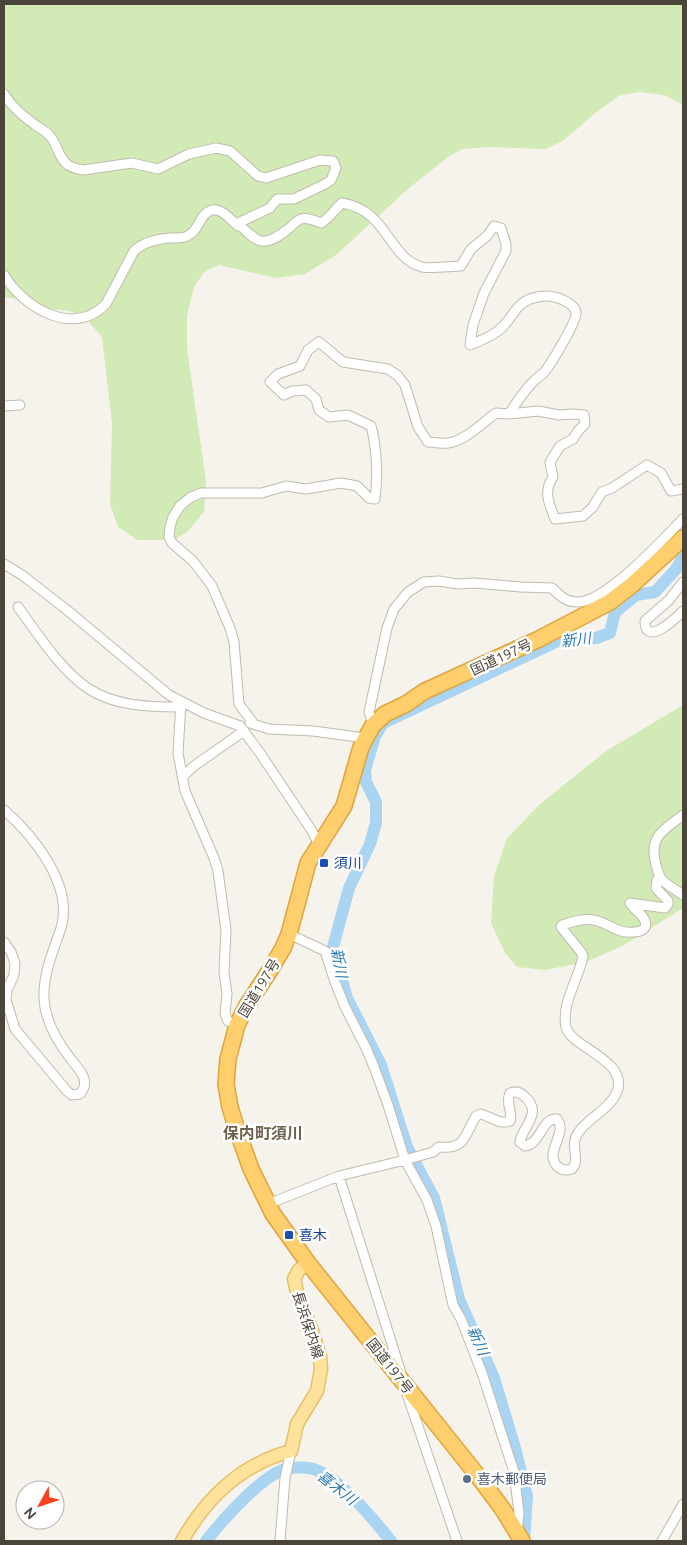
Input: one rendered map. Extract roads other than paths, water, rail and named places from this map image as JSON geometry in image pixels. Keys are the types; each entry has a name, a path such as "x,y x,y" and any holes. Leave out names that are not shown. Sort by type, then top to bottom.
{"highway":[{"name":"国道197号","path":"519,1537 474,1471 308,1263 268,1204 251,1168 230,1107 226,1084 228,1059 236,1025 272,967 289,934 308,863 320,847 344,806 369,732 385,714 406,704 425,691 539,639 610,602 632,585 683,538"}],"main road":[{"name":"長浜保内線","path":"290,1453 297,1424 317,1391 321,1369 320,1356 312,1330 296,1292 294,1279 299,1270 308,1263"},
{"path":"182,1541 222,1488 261,1462 290,1453"}],"street":[{"path":"4,94 10,104 23,116 50,135 61,158 68,166 83,170 120,163 132,163 158,168 189,154 216,148 230,151 258,176 266,178 320,160 328,160 334,164 335,173 331,180 325,184 294,199 277,199 270,208 238,223 238,226 220,211 214,210 207,212 190,235 162,239 140,245 134,251 106,304 100,310 86,317 54,317 44,313 19,296 4,275"},
{"path":"238,223 253,238 267,241 278,236 301,219 321,223 328,219 334,209 342,202 355,205 369,213 412,264 424,268 431,266 461,266 471,250 487,236 494,226 501,228 506,251 484,293 473,324 470,345 487,338 505,325 517,308 530,299 550,296 558,297 569,302 576,310 576,315 567,335 545,373 533,381 525,390 509,414"},
{"path":"254,724 239,704 234,642 230,628 212,586 193,561 172,543 169,537 170,527 173,517 180,506 191,497 201,493 262,493 286,486 306,489 342,483 357,486 369,498 375,499 377,482 371,426 348,415 329,417 319,410 316,399 306,390 292,391 284,395 270,382 278,374 300,366 308,350 319,342 343,362 388,369 397,376 406,385 418,427 428,442 446,444 452,442 468,434 496,413 509,414 538,411 560,415 584,415 585,424 573,440 560,446 550,462 553,477 548,484 548,502 555,519 583,516 592,508 602,492 612,488 647,465 661,473 671,491 683,489"},
{"path":"4,406 20,405"},
{"path":"182,776 242,728 245,723 269,729 369,732 369,712 386,628 394,609 408,592 424,582 439,581 521,588 552,588 564,600 587,601 632,570 683,519"},
{"path":"4,564 22,575 52,599 180,705"},
{"path":"683,582 669,600 645,621 645,626 653,632 663,629 683,611"},
{"path":"18,607 62,664 77,681 90,690 119,702 134,705 180,705 242,728 312,831 320,847"},
{"path":"180,705 178,753 182,776 185,791 214,858 218,872 226,930 224,972 227,994 225,1014 228,1021 236,1025"},
{"path":"4,810 34,842 53,871 62,893 64,912 61,928 48,965 44,998 55,1033 83,1077 84,1089 80,1094 72,1095 67,1091 15,1029 6,1000 7,990 14,975 15,963 12,952 4,942"},
{"path":"662,881 653,855 654,846 662,831 671,822 683,815"},
{"path":"268,1204 339,1176 433,1152 439,1147 448,1148 459,1144 465,1140 476,1116 482,1114 504,1123 510,1121 512,1114 508,1097 510,1093 518,1092 531,1103 533,1109 531,1121 522,1134 520,1142 525,1146 531,1144 548,1121 552,1118 557,1119 560,1131 553,1159 558,1167 572,1169 576,1164 577,1158 574,1148 576,1136 616,1094 618,1080 603,1058 572,1037 565,1025 566,1012 582,964 582,956 581,952 561,927 562,925 584,919 594,920 620,931 634,932 645,928 646,924 645,919 630,903 665,908 668,904 668,900 656,888 657,880 662,881 683,896"},
{"path":"289,934 325,951 338,990 366,1048 384,1095 405,1160 427,1200 436,1226 453,1304 461,1319 482,1373 514,1472 519,1513 519,1537"},
{"path":"339,1176 400,1368 402,1382 457,1541"},
{"path":"280,1541 285,1478 290,1453"},
{"path":"662,1541 683,1504"}],"waterway":[{"name":"新川","path":"524,1541 527,1496 494,1378 459,1299 434,1198 407,1147 381,1065 347,998 333,947 349,888 370,844 376,823 376,802 366,782 365,770 375,736 383,723 562,639 596,638 610,633 615,612 636,595 655,592 677,568 683,556"},
{"name":"喜木川","path":"206,1541 232,1510 267,1479 289,1468 299,1467 316,1470 335,1482 356,1501 391,1541"}],"place":[{"name":"須川","path":"324,863"},
{"name":"喜木","path":"289,1235"},
{"name":"喜木郵便局","path":"467,1479"}],"district":[{"name":"保内町須川","path":"263,1133"}]}
